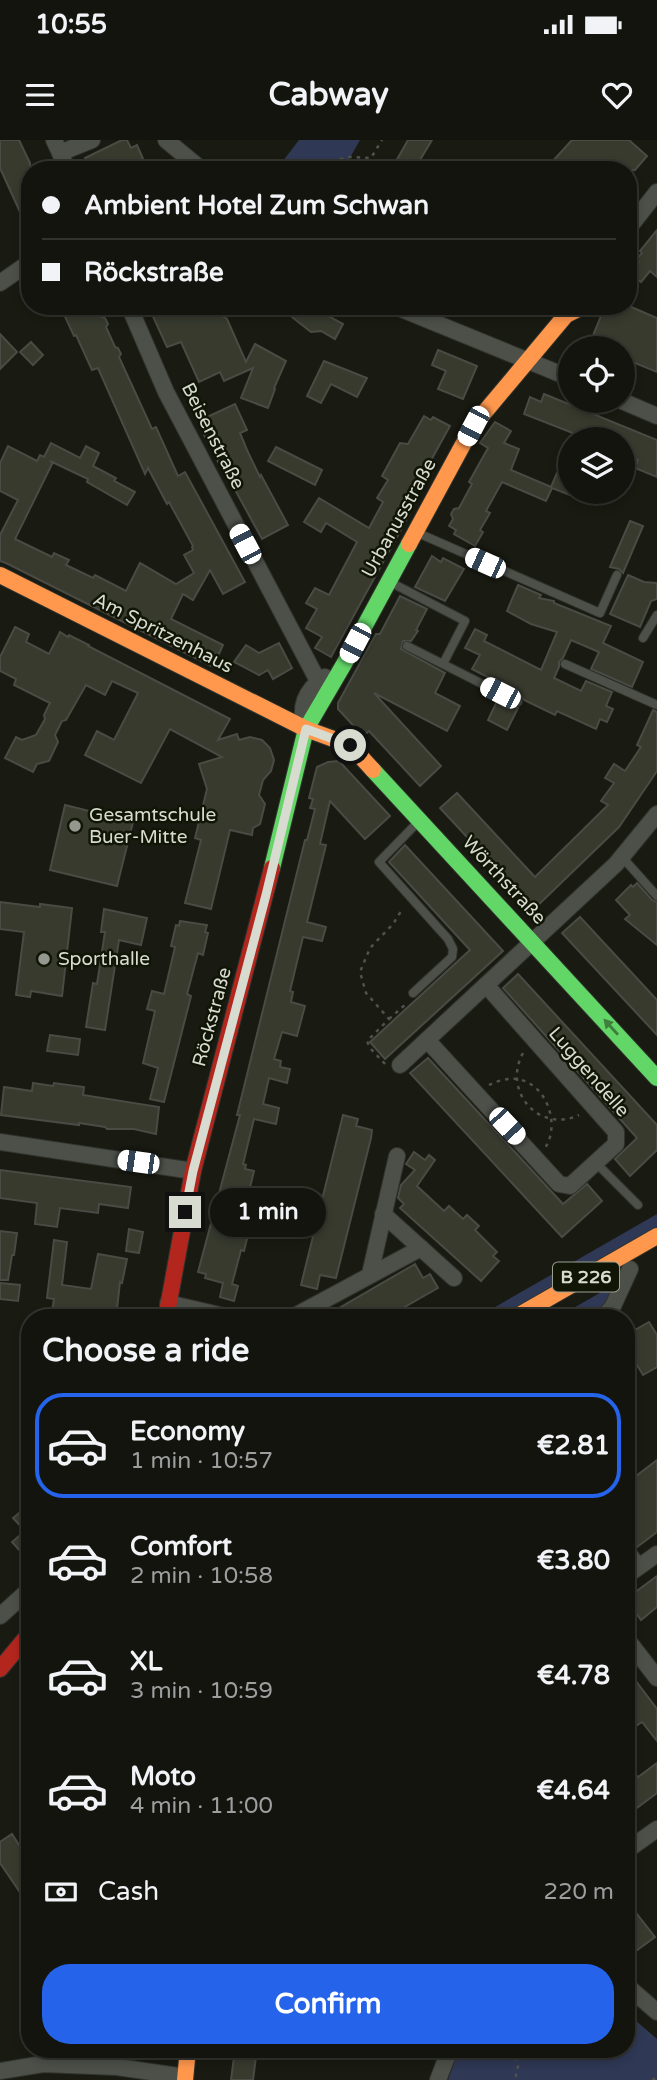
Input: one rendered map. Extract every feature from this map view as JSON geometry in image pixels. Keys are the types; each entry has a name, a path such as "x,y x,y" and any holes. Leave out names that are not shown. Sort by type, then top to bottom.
{"street":[{"path":"57,146 92,140"},
{"path":"166,140 191,161"},
{"path":"637,218 657,192"},
{"path":"0,283 21,268"},
{"name":"Beisenstraße","path":"133,315 172,404 324,685"},
{"path":"416,315 558,373"},
{"name":"Urbanusstraße","path":"306,729 324,685 344,664 370,625 389,581 473,426 566,315"},
{"path":"635,407 657,416"},
{"name":"Am Spritzenhaus","path":"0,575 306,729"},
{"name":"Wörthstraße","path":"306,729 350,745 657,1078"},
{"name":"Röckstraße","path":"167,1309 193,1171 266,895 306,729"},
{"path":"400,1065 622,857 657,814"},
{"name":"Luggendelle","path":"427,1040 559,1184 570,1186 596,1163 616,1144 616,1132 486,985"},
{"path":"0,1142 193,1171"},
{"path":"370,1274 397,1156"},
{"path":"383,1214 454,1278"},
{"name":"B 226","path":"530,1309 657,1236"},
{"path":"307,1309 421,1248"},
{"name":"B 226","path":"560,1309 657,1254"},
{"path":"610,1309 630,1269"},
{"path":"635,1570 657,1554"},
{"path":"0,1616 21,1597"},
{"path":"6,1663 21,1644"},
{"path":"635,1650 657,1678"},
{"path":"6,1663 21,1651"},
{"path":"635,1845 657,1829"},
{"path":"635,1993 657,2012"},
{"path":"0,2071 43,2064 117,2067 185,2079 187,2058"},
{"path":"439,2080 447,2058"}],"lane":[{"path":"415,532 600,613 617,575"},
{"path":"389,581 465,621 443,664"},
{"path":"643,638 657,615"},
{"path":"407,646 519,702"},
{"path":"565,664 657,705"},
{"path":"413,993 452,957 453,949 448,939 379,862 420,820"},
{"path":"622,857 657,896"},
{"path":"596,1163 638,1205"},
{"path":"635,1555 642,1565"}],"path":[{"path":"332,161 350,157 371,158 382,140"},
{"path":"390,1020 366,993 360,972 370,948 393,924 410,896"},
{"path":"400,1065 392,1069 370,1048 367,1041 412,998 413,993"},
{"path":"534,1041 518,1065 517,1079 520,1095 525,1103 539,1114 565,1119 576,1117 593,1106"},
{"path":"477,1093 493,1083 517,1079 530,1084 540,1093 548,1104 553,1126 551,1140 537,1158"},
{"path":"515,2080 518,2066 516,2058"},
{"path":"652,2080 657,2078"}],"shaded area":[{"path":"299,140 360,140 348,161 283,161"},
{"path":"657,1214 657,1227 515,1309 492,1309"},
{"path":"619,1282 603,1309 572,1309"},
{"path":"635,2020 657,2039 657,2080 448,2080 456,2058 635,2058"}],"building":[{"path":"0,140 19,140 29,161 21,161 21,214 0,168"},
{"path":"127,140 131,148 137,145 144,161 86,161 85,158"},
{"path":"408,140 432,140 419,161 396,161"},
{"path":"572,140 629,140 647,156 637,168 637,161 553,161"},
{"path":"657,230 657,277 650,271 641,282 637,279 637,259 642,253 640,251"},
{"path":"637,309 657,318 657,372 635,363 635,336 593,336 601,315 637,315"},
{"path":"64,315 100,315 105,318 108,324 106,327 121,354 119,357 152,429 156,427 178,476 185,472 245,582 223,594 210,570 193,600 183,594 171,619 223,645 213,667 0,561 0,535 18,500 0,491 0,463 8,446 37,461 40,455 44,457 51,443 80,458 86,446 99,453 93,466 135,492 127,505 87,482 88,479 53,462 15,539 52,557 54,553 69,560 66,565 93,578 95,575 126,591 140,563 176,584 194,573 184,555 193,550 193,546 148,468 145,474 98,368 92,370"},
{"path":"152,315 221,315 227,319 246,362 255,344 286,361 268,408 241,398 253,368 224,381 220,372 199,382 181,342 167,347"},
{"path":"289,315 331,315 330,317 343,324 335,339 321,331 311,332"},
{"path":"0,334 17,352 0,369"},
{"path":"31,342 43,355 33,365 20,352"},
{"path":"438,350 477,366 463,399 438,389 446,371 432,365"},
{"path":"324,361 367,378 357,397 331,384 321,403 307,396"},
{"path":"544,394 558,400 558,413 591,413 625,427 558,427 524,414 530,397 541,402"},
{"path":"235,404 247,430 240,433 247,450 288,525 262,539 218,462 214,445 211,446 204,435 201,422"},
{"path":"424,416 431,420 433,417 450,426 413,493 414,497 405,512 409,515 331,657 315,648 322,637 306,628 317,609 306,603 315,588 329,595 357,542 326,523 321,532 304,522 319,498 369,528 383,502 377,498 388,480 382,476 400,443 408,444"},
{"path":"495,422 511,431 504,443 519,449 511,470 551,487 557,473 558,490 552,488 546,501 502,482 486,511 490,513 475,546 454,534 456,530 449,526 453,519 451,514 454,509 459,508 472,484 469,482 488,448 480,443"},
{"path":"635,431 657,440 657,477 635,468 638,460 635,459"},
{"path":"276,447 322,470 315,485 268,461"},
{"path":"630,521 643,526 623,573 610,567"},
{"path":"432,556 441,562 443,558 464,569 445,601 415,587"},
{"path":"628,575 644,582 657,583 657,599 651,601 640,627 610,614"},
{"path":"518,585 541,595 539,598 554,601 611,626 603,643 643,662 632,687 591,669 599,652 571,640 554,678 581,691 586,681 612,692 606,706 613,709 607,722 600,719 596,729 557,711 555,715 524,700 504,688 505,686 472,669 480,655 465,648 475,629 487,635 484,641 541,670 557,632 531,624 507,611"},
{"path":"400,596 427,609 416,630 418,631 411,641 403,641 401,649 445,673 435,693 460,706 447,731 374,693 441,766 420,786 369,731 363,736 338,709 338,703"},
{"path":"15,627 29,634 26,642 49,654 60,632 68,637 69,635 230,719 218,740 237,734 239,740 250,737 262,740 270,748 274,760 271,771 263,780 259,795 265,804 260,824 253,828 252,835 230,830 211,909 185,903 201,840 195,838 207,789 199,764 222,757 170,729 141,783 85,755 97,731 114,740 138,693 112,681 105,695 86,685 55,735 58,742 49,761 37,764 33,772 5,758 16,737 22,740 36,735 50,703 14,685 16,679 0,671 0,657"},
{"path":"279,643 292,668 273,679 268,670 259,675 234,662 246,645 259,653"},
{"path":"498,699 518,708 507,730 488,720"},
{"path":"653,710 657,712 657,771 619,827 534,909 440,808 457,793 535,877 608,805 601,801 614,783 605,778 614,764 625,771 641,747 637,745"},
{"path":"339,761 390,816 365,839 330,801 320,844 326,845 307,922 326,927 322,941 303,937 290,991 293,992 291,1002 305,1006 297,1036 282,1032 274,1059 281,1061 280,1067 290,1069 287,1083 269,1078 263,1104 279,1108 276,1124 254,1119 243,1164 246,1165 245,1169 254,1171 246,1204 239,1202 232,1231 248,1235 232,1284 238,1286 234,1301 220,1297 223,1283 205,1278 206,1274 198,1272 240,1115 237,1115 315,809 310,808 313,799 309,798 317,767"},
{"path":"65,805 133,822 117,886 50,870"},
{"path":"405,845 503,951 385,1059 370,1042 470,950 389,862"},
{"path":"637,883 657,902 657,945 625,919 630,915 616,900 631,885 633,887"},
{"name":"Sporthalle","path":"0,902 72,908 62,996 31,991 30,997 16,995 24,932 0,929"},
{"path":"104,909 147,918 141,945 119,940 105,1030 86,1027 93,983 97,984 105,932 101,932"},
{"path":"580,917 657,1000 657,1035 562,933"},
{"path":"180,921 207,925 205,932 208,933 203,955 198,953 187,994 191,996 164,1102 150,1099 158,1068 143,1063 155,1011 147,1009 152,991 164,994 175,947 171,946 176,925 179,926"},
{"path":"518,974 657,1125 657,1150 630,1176 615,1159 637,1138 503,988"},
{"path":"50,1035 80,1039 78,1055 47,1051"},
{"path":"428,1058 563,1204 587,1184 602,1201 562,1237 410,1073"},
{"path":"33,1083 84,1087 83,1095 159,1107 156,1134 134,1129 107,1129 79,1123 1,1115 4,1087 32,1091"},
{"path":"343,1115 358,1119 356,1126 372,1130 371,1138 336,1278 320,1275 317,1289 301,1285"},
{"path":"414,1152 425,1160 429,1155 435,1160 417,1186 444,1211 449,1206 463,1219 467,1215 479,1226 475,1230 497,1252 493,1256 499,1261 481,1281 400,1208 404,1204 398,1198 401,1185 415,1170 406,1164"},
{"path":"0,1170 131,1187 128,1208 99,1204 98,1213 60,1208 57,1227 35,1224 37,1203 0,1198"},
{"path":"129,1229 143,1232 139,1253 126,1251"},
{"path":"0,1231 17,1233 8,1280 0,1280"},
{"path":"54,1240 67,1242 62,1285 91,1289 98,1254 127,1259 122,1283 120,1282 117,1309 52,1309 54,1299 47,1298"},
{"path":"415,1264 423,1278 430,1274 438,1288 402,1309 338,1309"},
{"path":"0,1283 20,1285 18,1301 0,1299"},
{"path":"649,1322 657,1335 657,1367 643,1375 635,1362 635,1330"},
{"path":"657,1460 657,1532 637,1547 635,1546 636,1476"},
{"path":"21,1511 21,1527 13,1518"},
{"path":"21,1534 21,1552 12,1542"},
{"path":"657,1576 657,1607 641,1620 635,1612 635,1592"},
{"path":"635,1680 657,1709 657,1741 642,1722 636,1726"},
{"path":"657,1763 657,1793 635,1809 635,1773 638,1777"},
{"path":"12,1834 21,1848 21,1894 0,1863 0,1842"},
{"path":"635,1911 655,1937 635,1950"},
{"path":"234,2058 256,2058 253,2080 231,2080"}],"traffic: fast":[{"path":"272,868 306,729 409,544"},
{"path":"373,770 657,1078"}],"traffic: slow":[{"path":"409,544 473,426 566,315"},
{"path":"0,575 306,729 350,745 373,770"},
{"path":"530,1309 657,1236"},
{"path":"185,2080 187,2058"}],"traffic: jam":[{"path":"168,1309 193,1171 272,868"},
{"path":"0,1669 21,1644"}],"place":[{"name":"Gesamtschule Buer-Mitte","path":"75,826"},
{"name":"Sporthalle","path":"44,959"}],"route":[{"path":"185,1212 193,1171 266,895 306,729 350,745"}]}
